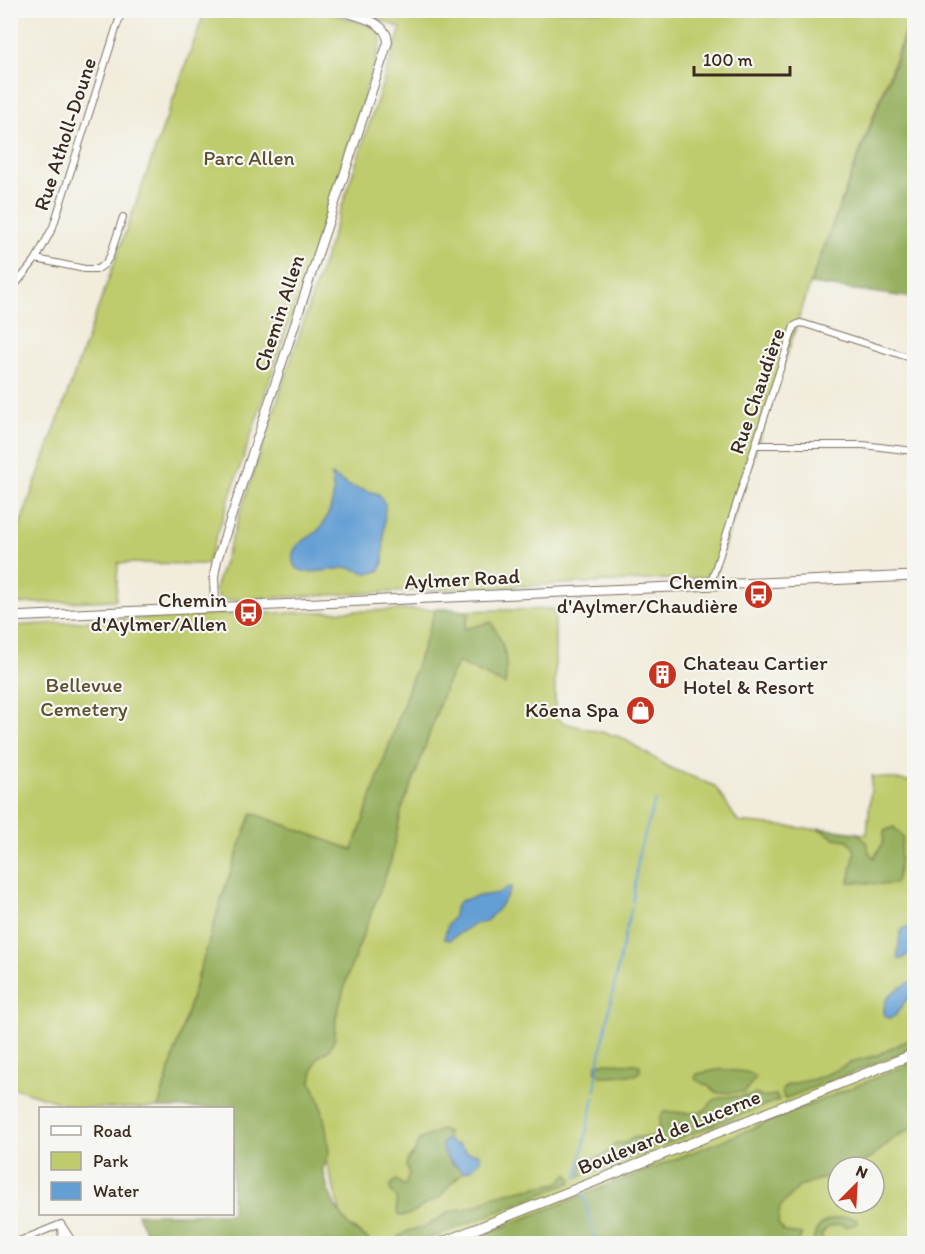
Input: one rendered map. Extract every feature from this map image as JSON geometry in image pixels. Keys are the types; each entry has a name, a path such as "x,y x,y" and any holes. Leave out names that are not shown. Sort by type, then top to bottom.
{"main road":[{"name":"Aylmer Road","path":"10,617 915,576"},
{"name":"Boulevard de Lucerne","path":"438,1244 915,1054"}],"street":[{"name":"Rue Atholl-Doune","path":"10,293 36,259 53,227 122,10"},
{"name":"Chemin Allen","path":"215,606 214,576 218,560 388,42 387,34 379,25 338,10"},
{"path":"36,259 85,268 98,268 105,264 110,256 123,217"},
{"name":"Rue Chaudière","path":"710,585 794,326 800,323 915,359"},
{"path":"755,445 863,445 915,451"},
{"path":"12,1244 61,1224"},
{"path":"61,1224 62,1244"},
{"path":"61,1224 74,1244"}],"green space":[{"name":"Parc Allen","path":"205,11 326,11 377,29 381,40 380,47 312,256 207,564 118,563 116,600 11,604 11,550"},
{"path":"359,11 913,11 810,284 714,577 220,600 215,589 401,28"},
{"path":"913,11 914,298 810,284 900,50"},
{"name":"Bellevue Cemetery","path":"436,609 353,851 252,813 225,888 158,1107 73,1107 11,1087 11,626 193,615"},
{"path":"436,609 455,609 469,614 464,629 491,622 504,652 505,685 458,662 446,685 402,808 391,861 349,972 336,1017 335,1038 329,1050 318,1057 313,1070 311,1082 321,1104 326,1128 329,1154 323,1169 328,1190 336,1207 350,1227 371,1243 151,1243 137,1215 234,1215 234,1107 158,1107 225,888 252,813 353,850"},
{"path":"555,609 555,717 564,723 621,737 668,767 715,786 738,822 867,834 872,776 914,782 914,1243 349,1243 304,1083 455,611"},
{"path":"894,827 903,838 895,884 849,882 855,852 852,846 847,840 834,838 818,828 858,833 867,843 869,852 874,858 883,843 884,831"},
{"path":"914,1037 914,1048 784,1099 782,1090 787,1085 814,1079 851,1062 878,1055"},
{"path":"914,1062 914,1128 894,1138 873,1155 826,1155 826,1177 800,1186 780,1207 778,1224 785,1232 802,1234 799,1241 795,1243 462,1243"},
{"path":"597,1064 640,1065 640,1071 636,1075 601,1076 595,1071"},
{"path":"722,1069 744,1072 756,1077 745,1092 716,1093 695,1079 697,1074"},
{"path":"756,1094 762,1097 775,1095 779,1100 580,1177 583,1162 597,1158 615,1143 625,1143 636,1137 658,1136 660,1117 664,1112 701,1112 716,1099"},
{"path":"441,1130 448,1132 447,1139 442,1144 451,1163 464,1172 441,1197 411,1214 399,1216 396,1197 391,1191 391,1186 396,1180 405,1186 409,1173 406,1165 419,1140"},
{"path":"568,1174 572,1179 570,1183 418,1243 398,1243 399,1236 425,1227 449,1212 477,1206 492,1197 507,1193 558,1183"},
{"path":"848,1217 856,1219 858,1223 846,1227 841,1224 828,1227 821,1235 825,1243 813,1243 817,1230 824,1222"}],"water":[{"path":"332,475 349,486 379,494 385,504 383,562 380,570 376,572 368,573 347,568 308,572 298,569 293,562 295,549 319,529 329,512 333,494"},
{"path":"511,887 511,890 498,909 485,922 474,924 449,940 444,939 448,924 460,901 499,893"},
{"path":"914,926 914,953 898,959 900,932 904,928"},
{"path":"914,980 914,997 907,999 895,1016 885,1017 884,1009 888,998 897,989"},
{"path":"447,1139 455,1145 457,1143 468,1153 478,1153 480,1161 464,1172 444,1153 442,1144"}],"waterway":[{"path":"633,902 639,852 655,801"},
{"path":"626,929 632,907"},
{"path":"595,1091 599,1060 625,933"},
{"path":"577,1178 594,1097"},
{"path":"583,1193 596,1244"}],"place":[{"name":"Chemin d'Aylmer/Chaudière","path":"759,594"},
{"name":"Chemin d'Aylmer/Allen","path":"248,612"},
{"name":"Chateau Cartier Hotel & Resort","path":"662,675"},
{"name":"Kōena Spa","path":"640,710"}]}
